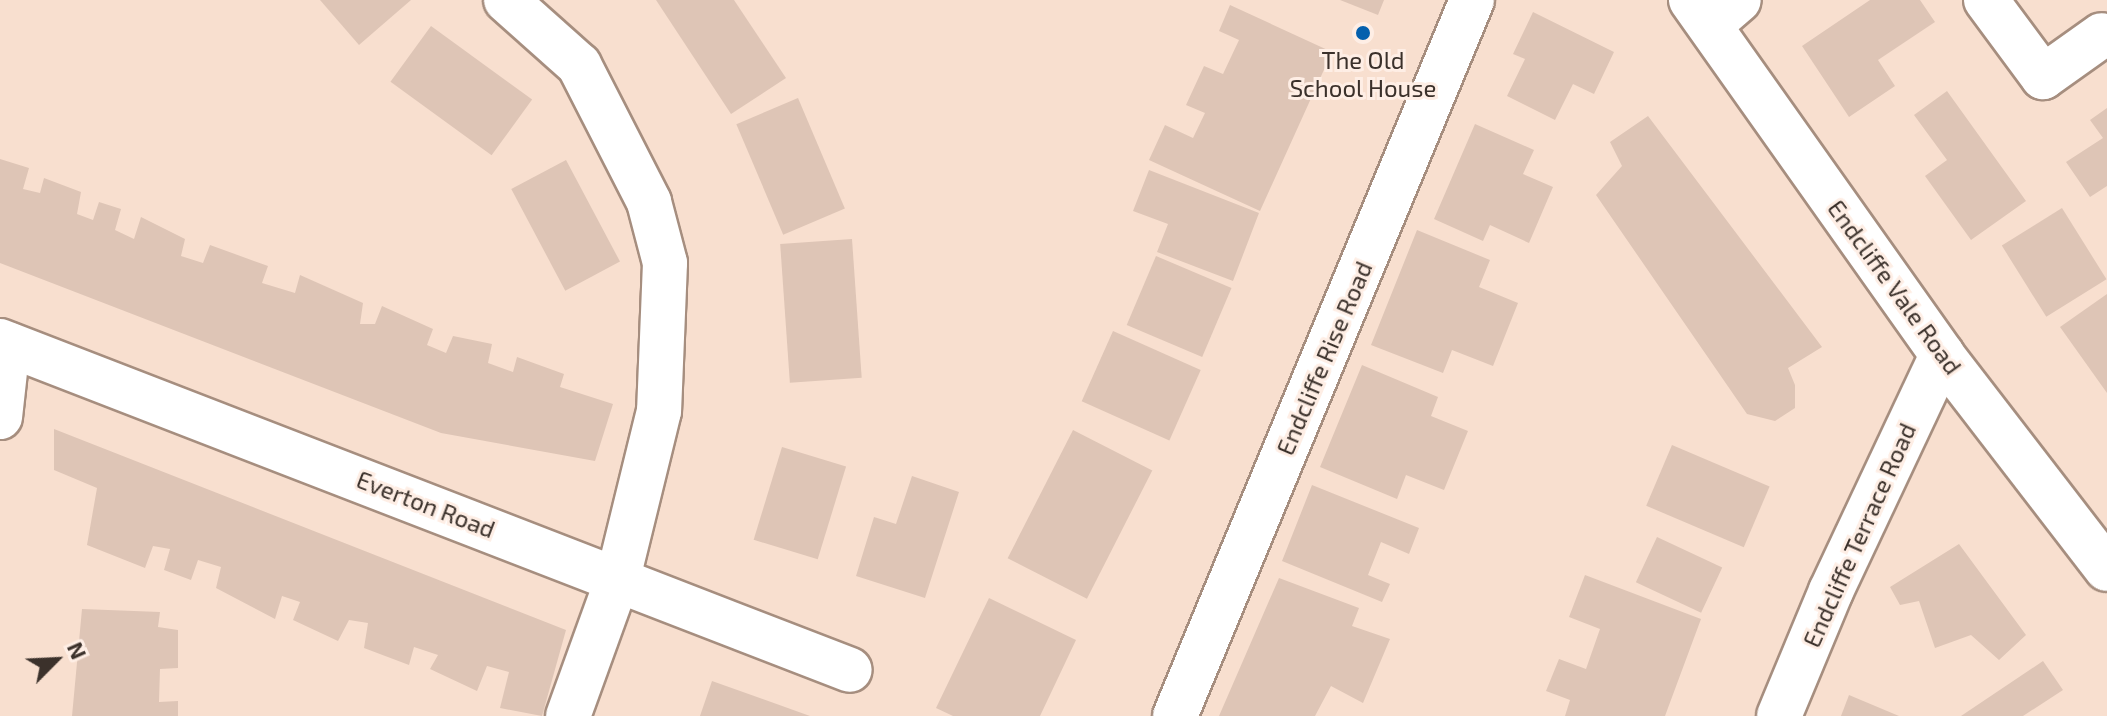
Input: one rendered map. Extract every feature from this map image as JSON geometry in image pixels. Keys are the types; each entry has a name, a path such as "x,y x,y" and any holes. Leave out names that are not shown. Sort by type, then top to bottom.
{"street":[{"path":"506,0 579,65 649,202 665,263 659,411 618,578 568,716"},
{"name":"Endcliffe Rise Road","path":"1175,716 1472,0"},
{"path":"1986,0 2043,77 2102,35"},
{"name":"Endcliffe Vale Road","path":"1713,8 1942,355 2107,569"},
{"path":"0,417 4,342"},
{"name":"Everton Road","path":"4,342 850,670"},
{"name":"Endcliffe Terrace Road","path":"1779,716 1831,591 1942,355"}],"building":[{"path":"320,0 411,0 359,45"},
{"path":"656,0 734,0 786,78 731,114"},
{"path":"1340,0 1384,0 1378,15"},
{"path":"1870,0 1920,0 1935,22 1878,60 1895,86 1849,117 1802,46"},
{"path":"1230,5 1332,52 1260,211 1149,160 1165,125 1193,138 1205,113 1186,105 1204,66 1223,74 1239,40 1219,31"},
{"path":"1533,12 1614,52 1594,94 1573,84 1555,120 1507,96 1525,59 1513,54"},
{"path":"431,26 532,99 492,155 390,82"},
{"path":"1947,91 2026,201 1971,240 1925,176 1947,160 1914,115"},
{"path":"798,98 845,208 783,235 736,124"},
{"path":"2107,108 2107,186 2090,197 2066,162 2103,138 2090,120"},
{"path":"1648,116 1822,347 1788,368 1795,385 1795,408 1775,421 1747,414 1596,195 1622,166 1610,142"},
{"path":"1475,124 1534,150 1523,174 1553,187 1529,243 1490,225 1483,241 1434,219"},
{"path":"0,159 29,168 23,189 40,193 44,178 81,192 77,214 93,220 99,202 121,209 115,230 134,239 141,217 185,239 181,256 203,263 210,245 268,266 262,283 295,293 300,275 363,303 360,324 375,324 382,306 433,329 427,345 446,353 453,336 492,344 488,363 513,372 517,357 564,374 560,387 613,404 595,461 441,433 0,263"},
{"path":"566,160 620,262 565,291 511,189"},
{"path":"1149,170 1259,213 1233,281 1157,252 1168,224 1133,211"},
{"path":"2062,208 2107,279 2046,317 2002,246"},
{"path":"1417,230 1490,260 1479,287 1518,303 1493,366 1452,350 1443,373 1371,345"},
{"path":"852,239 862,378 790,383 780,244"},
{"path":"1156,256 1231,288 1202,357 1127,325"},
{"path":"2107,294 2107,393 2060,327"},
{"path":"1113,331 1201,370 1169,440 1082,401"},
{"path":"1362,365 1438,397 1431,416 1468,431 1444,490 1406,475 1397,499 1320,467"},
{"path":"54,429 566,630 542,716 500,708 509,672 487,666 477,691 430,669 438,655 414,647 409,665 364,648 368,623 349,620 338,641 293,620 300,602 282,596 275,619 216,588 221,567 198,560 191,580 164,570 170,549 153,546 145,568 87,545 97,488 54,470"},
{"path":"1073,430 1152,470 1087,599 1008,558"},
{"path":"1672,445 1770,486 1744,547 1646,506"},
{"path":"782,447 846,467 818,559 754,540"},
{"path":"912,476 959,492 925,598 856,576 874,517 896,524"},
{"path":"1312,485 1419,528 1409,554 1381,542 1368,575 1390,584 1382,602 1282,561"},
{"path":"1657,537 1722,567 1701,613 1636,582"},
{"path":"1959,544 2026,635 1999,660 1971,635 1935,648 1919,601 1900,605 1890,587"},
{"path":"1585,575 1701,619 1665,716 1565,716 1570,700 1546,691 1559,659 1586,669 1600,629 1569,617"},
{"path":"1279,578 1359,608 1352,626 1390,639 1363,703 1331,686 1315,716 1219,716"},
{"path":"989,598 1076,640 1040,716 953,716 936,708"},
{"path":"82,609 160,612 158,627 178,630 178,668 160,669 159,702 178,701 178,716 72,716"},
{"path":"2043,661 2063,690 2023,716 1961,716"},
{"path":"712,681 810,716 700,716"},
{"path":"1849,695 1899,716 1841,716"}],"place":[{"name":"The Old School House","path":"1363,33"}]}
